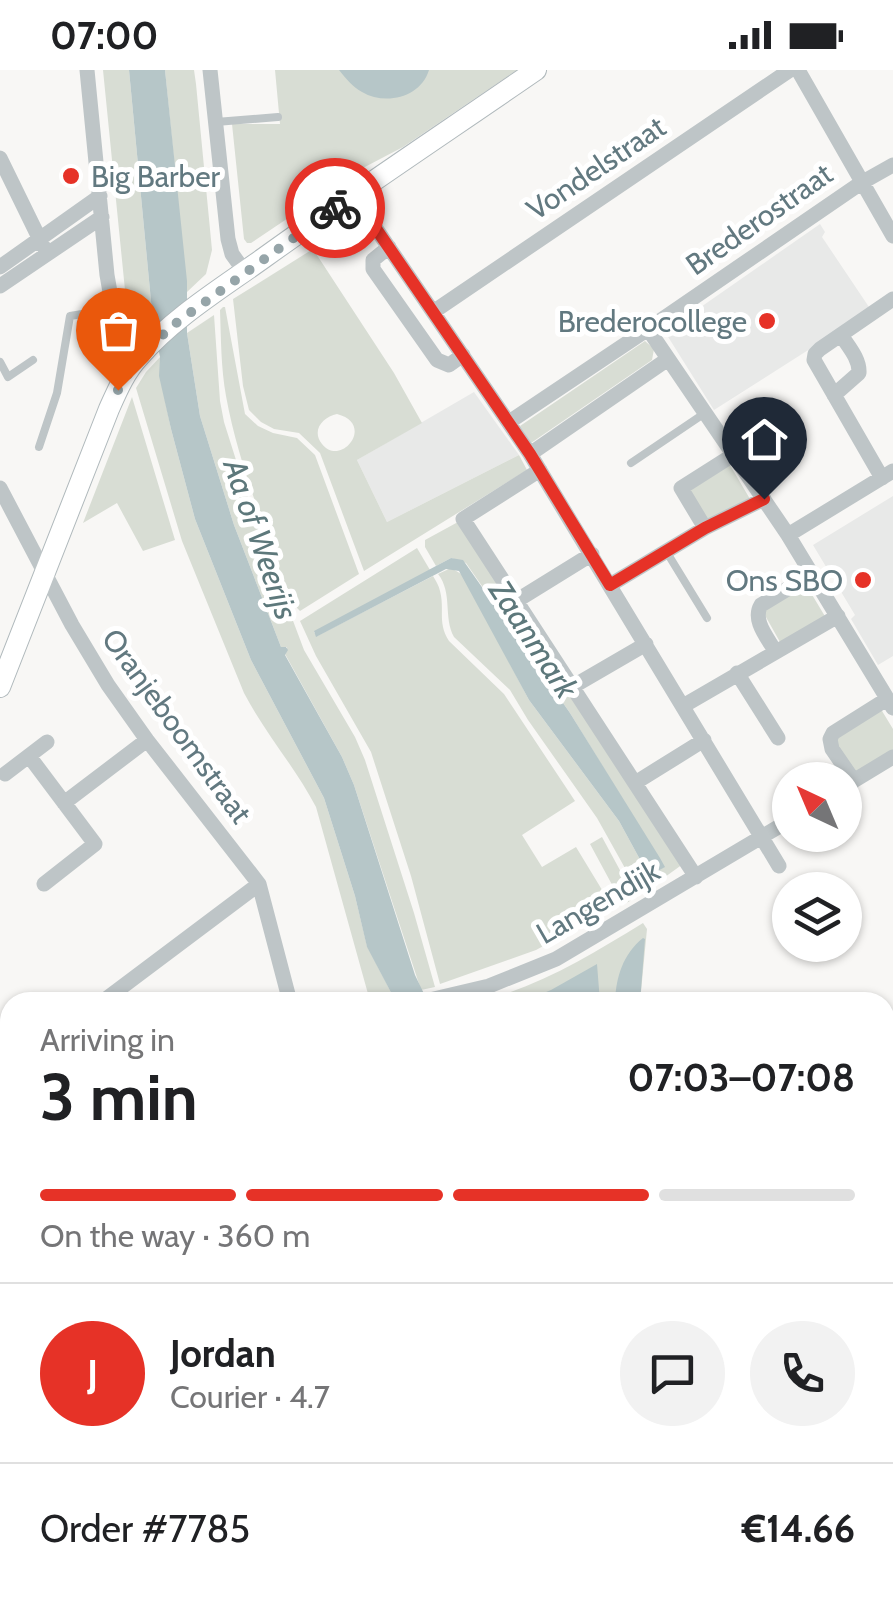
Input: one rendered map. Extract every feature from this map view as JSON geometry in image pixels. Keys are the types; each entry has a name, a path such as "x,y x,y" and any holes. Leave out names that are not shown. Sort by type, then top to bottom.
{"street":[{"path":"87,70 113,309 121,330 139,352"},
{"path":"210,70 228,239 232,254 245,272"},
{"path":"0,686 113,399 139,352 353,195 536,70"},
{"name":"Vondelstraat","path":"434,312 790,70"},
{"path":"798,70 893,236"},
{"path":"0,158 43,247"},
{"name":"Brederostraat","path":"509,422 861,182 893,166"},
{"path":"353,195 530,454 780,866"},
{"path":"0,286 100,196"},
{"path":"0,267 102,217"},
{"path":"389,248 373,260 372,269 437,360 449,365 463,355"},
{"path":"788,535 888,475 814,360 820,349 893,299"},
{"path":"648,330 788,535 890,703 834,733 830,739 839,762"},
{"path":"834,395 859,373 860,367 841,335"},
{"path":"530,454 668,359"},
{"path":"705,528 681,488 734,455"},
{"path":"540,470 463,519 696,876"},
{"name":"Oranjeboomstraat","path":"0,488 83,644 146,740 259,884 287,992"},
{"path":"610,585 705,528 764,499"},
{"path":"516,602 592,554"},
{"path":"775,651 758,620 758,610 812,574"},
{"path":"683,706 838,616"},
{"path":"572,687 646,644"},
{"path":"737,673 778,738"},
{"path":"64,803 146,740"},
{"path":"635,783 704,740"},
{"path":"5,774 47,742"},
{"path":"29,756 95,844 44,884"},
{"path":"862,776 893,757"},
{"name":"Langendijk","path":"464,992 490,986 556,959 772,830"},
{"path":"116,992 259,884"}],"lane":[{"path":"216,122 278,117"},
{"path":"39,447 57,394 70,316 113,309"},
{"path":"0,362 8,377 34,360"},
{"path":"631,463 705,413"},
{"path":"666,551 707,618"}],"shaded area":[{"path":"103,70 129,70 153,322 140,327 133,323 126,300"},
{"path":"129,70 165,70 187,281 187,333 200,416 234,525 281,647 288,650 285,655 354,785 423,992 391,992 367,947 324,798 251,660 195,519 159,376 160,357 153,322"},
{"path":"165,70 194,70 196,84 212,250 206,274 187,292"},
{"path":"275,70 517,70 403,147 361,169 247,243 232,124 280,124"},
{"path":"339,70 429,70 411,93 381,98 362,92"},
{"name":"Brederocollege","path":"820,224 825,232 822,237 871,310 714,410 665,332"},
{"path":"313,249 422,423 357,460 387,522 519,455 527,470 364,571 320,453 299,433 274,429 249,410 233,299","holes":["337,414 348,419 354,434 345,448 330,450 322,444 318,429 323,421"]},
{"path":"223,307 245,414 273,433 297,438 315,455 359,574 300,611 284,584 235,437 223,375"},
{"path":"214,315 224,422 254,517 304,650 365,760 435,987 421,990 354,785 285,654 287,647 281,647 234,525 200,416 187,333"},
{"path":"645,341 654,349 652,360 531,443 520,426"},
{"path":"160,357 171,429 195,519 251,660 324,798 367,946 391,992 367,992 316,807 244,693 182,541 136,388"},
{"path":"474,392 519,455 387,522 357,460"},
{"path":"132,397 175,540 143,551 117,503 83,523"},
{"path":"730,465 750,499 706,522 687,492"},
{"name":"Ons SBO","path":"893,496 893,656 878,665 851,619 855,615 813,545"},
{"path":"458,522 683,864 640,895 597,818 510,690 454,637 443,581 438,574 451,568 463,575 529,700 619,821 649,876 664,867 570,713 466,563 451,558 436,566 425,540"},
{"path":"417,548 430,570 314,632 317,636 433,576 440,591 443,628 449,641 504,694 575,801 522,835 542,867 576,847 613,908 536,950 440,984 371,752 300,621"},
{"path":"451,558 463,560 570,713 665,867 649,876 619,821 529,700 459,571 446,569 316,637 314,631"},
{"path":"805,583 826,618 780,642 762,610"},
{"path":"879,706 893,729 893,750 862,769 862,762 849,762 831,735"},
{"path":"602,837 635,898 623,905 590,844"},
{"path":"643,923 647,929 641,992 510,992 543,979"},
{"path":"645,939 641,992 616,992 622,967 630,951"},
{"path":"597,964 599,992 546,992"}],"way so far":[{"path":"118,390 137,360 172,326 335,208"}],"place":[{"name":"Big Barber","path":"71,176"},
{"name":"Brederocollege","path":"767,321"},
{"name":"Ons SBO","path":"863,580"}],"route":[{"path":"335,208 353,195 530,454 610,585 705,528 764,499"}],"water label":[{"name":"Aa of Weerijs","path":"261,539"},
{"name":"Zaanmark","path":"534,639"}]}
